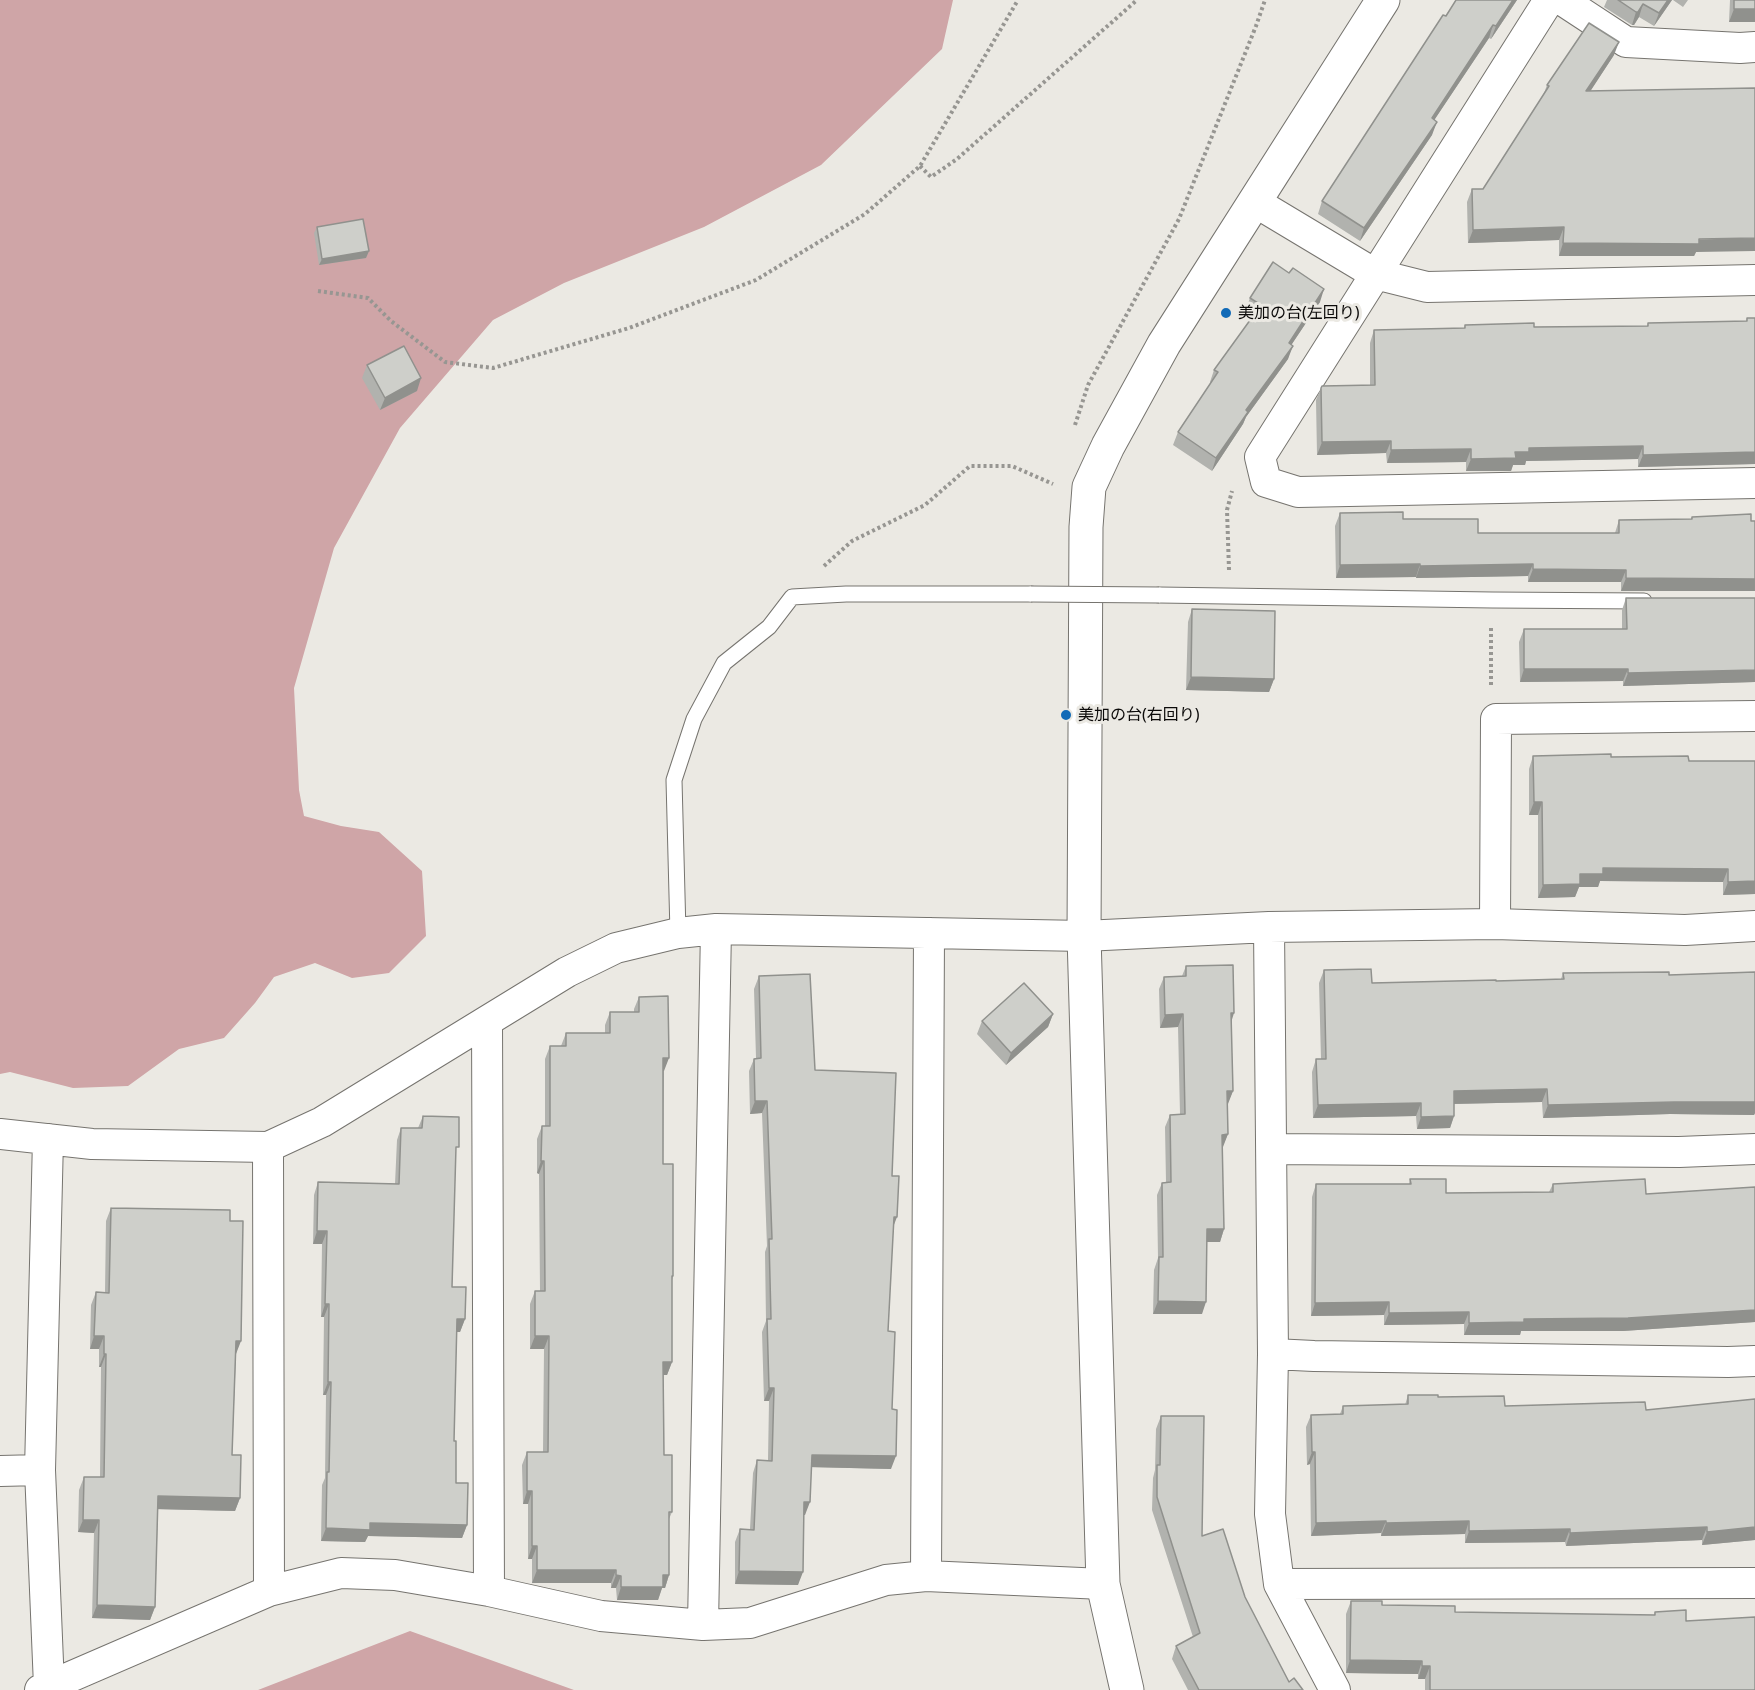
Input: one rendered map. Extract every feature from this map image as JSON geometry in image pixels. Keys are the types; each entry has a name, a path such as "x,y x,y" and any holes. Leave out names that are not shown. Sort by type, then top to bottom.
{"street":[{"path":"1127,1690 1103,1584 1084,936 1086,538 1089,487 1108,446 1164,344 1291,148 1383,0"},
{"path":"1549,0 1260,457 1266,482 1298,492 1755,483"},
{"path":"1562,0 1626,42 1755,47"},
{"path":"1255,202 1376,274 1427,287 1755,280"},
{"path":"1495,924 1496,719 1755,716"},
{"path":"0,1134 92,1144 268,1147 322,1122 567,972 616,948 678,933 716,929 1084,936 1269,927 1495,924 1685,930 1755,926"},
{"path":"1269,927 1273,1354 1270,1514 1279,1584 1335,1690"},
{"path":"703,1625 716,929"},
{"path":"926,1576 929,933"},
{"path":"488,1021 489,1592"},
{"path":"48,1139 40,1470 45,1688 269,1591 340,1573 395,1575 601,1616 703,1625 750,1623 886,1580 926,1576 1103,1584"},
{"path":"268,1147 269,1591"},
{"path":"1272,1149 1679,1152 1755,1149"},
{"path":"1273,1354 1755,1361"},
{"path":"0,1471 40,1470"},
{"path":"1279,1584 1755,1583"}],"lane":[{"path":"678,933 674,780 694,719 724,663 769,627 792,597 846,594 1031,594 1659,601"}],"path":[{"path":"318,291 368,298 391,321 445,362 493,368 628,328 756,280 865,214 920,166 1018,0"},
{"path":"920,166 930,177 957,159 1137,0"},
{"path":"1072,434 1088,384 1179,219 1265,0"},
{"path":"792,597 852,541 925,505 970,466 1012,466 1058,486 1089,487"}],"shaded area":[{"path":"0,0 953,0 942,49 821,165 704,227 564,283 493,320 400,428 334,548 294,688 299,790 304,816 341,826 379,832 422,871 426,936 389,973 352,978 315,963 274,977 224,1038 179,1049 128,1086 73,1088 10,1072 0,1074"},
{"path":"410,1631 574,1690 258,1690"}],"building":[{"path":"1456,0 1513,0 1496,26 1493,25 1432,118 1437,122 1364,228 1322,201 1443,15 1446,16"},
{"path":"1618,0 1668,0 1659,13 1643,4 1636,12"},
{"path":"1734,0 1755,0 1755,9 1734,9"},
{"path":"1589,23 1619,42 1586,91 1755,88 1755,238 1699,239 1699,244 1563,243 1564,227 1473,230 1472,189 1483,189 1549,86 1547,85"},
{"path":"363,219 369,251 322,259 317,227"},
{"path":"1273,262 1289,273 1293,268 1324,289 1289,343 1293,346 1246,410 1248,412 1216,458 1178,432 1218,372 1214,370 1261,305 1250,298"},
{"path":"1747,318 1755,318 1755,452 1643,455 1643,446 1529,448 1529,452 1515,452 1516,458 1471,459 1471,449 1391,450 1391,441 1322,442 1322,386 1375,385 1374,330 1465,328 1465,325 1534,323 1534,327 1648,326 1648,323 1747,321"},
{"path":"404,346 421,378 385,398 367,365"},
{"path":"1403,512 1403,519 1478,519 1478,533 1619,533 1619,520 1692,519 1692,517 1751,514 1751,521 1755,521 1755,579 1626,578 1626,570 1533,569 1533,564 1340,565 1340,513"},
{"path":"1626,598 1755,598 1755,670 1628,673 1628,669 1524,669 1524,629 1627,629"},
{"path":"1192,609 1275,611 1274,679 1191,677"},
{"path":"1611,754 1611,757 1688,756 1689,761 1755,761 1755,881 1728,882 1728,869 1603,868 1603,874 1580,874 1580,884 1543,885 1542,802 1534,802 1533,756"},
{"path":"1233,965 1234,1013 1231,1013 1233,1091 1227,1091 1228,1134 1222,1135 1224,1229 1207,1229 1206,1302 1158,1301 1159,1257 1163,1257 1162,1183 1171,1182 1170,1115 1185,1114 1183,1014 1165,1015 1164,977 1186,976 1186,966"},
{"path":"1371,969 1372,983 1564,979 1563,973 1669,972 1669,975 1755,972 1755,1102 1548,1105 1547,1089 1454,1091 1454,1116 1421,1117 1421,1103 1318,1105 1316,1059 1326,1059 1324,970"},
{"path":"810,974 815,1070 896,1073 892,1176 899,1176 897,1217 894,1217 888,1331 895,1332 892,1409 897,1410 896,1456 812,1455 810,1502 804,1502 803,1572 739,1571 740,1529 754,1530 757,1460 772,1461 774,1388 769,1388 767,1319 771,1319 769,1239 772,1239 767,1101 755,1101 754,1059 761,1058 759,976"},
{"path":"1024,983 1053,1014 1011,1053 982,1021"},
{"path":"668,996 669,1058 663,1058 663,1164 673,1164 672,1362 663,1362 664,1455 672,1455 669,1575 663,1575 663,1587 621,1587 621,1576 616,1575 616,1570 537,1570 537,1546 532,1546 532,1491 527,1491 527,1452 548,1452 549,1336 535,1336 535,1291 545,1291 542,1126 550,1126 550,1046 566,1046 566,1033 610,1033 610,1012 639,1012 639,997"},
{"path":"423,1116 459,1117 452,1287 466,1287 465,1319 457,1319 454,1441 456,1441 456,1483 468,1483 467,1525 370,1523 370,1530 326,1528 331,1382 328,1382 329,1304 325,1304 327,1231 317,1231 318,1182 399,1184 401,1128 422,1128"},
{"path":"1410,1179 1446,1179 1446,1193 1553,1192 1553,1184 1645,1179 1646,1194 1755,1187 1755,1310 1628,1318 1524,1319 1524,1322 1469,1323 1469,1312 1389,1313 1389,1302 1315,1303 1316,1184 1411,1184"},
{"path":"111,1208 230,1210 230,1221 243,1221 241,1341 236,1341 232,1455 241,1455 240,1498 158,1496 155,1607 97,1605 99,1520 83,1520 84,1477 104,1477 106,1354 104,1354 104,1336 94,1336 96,1292 109,1293"},
{"path":"1408,1395 1504,1396 1505,1406 1645,1402 1646,1410 1755,1399 1755,1527 1707,1532 1707,1527 1570,1533 1570,1529 1469,1531 1469,1521 1316,1523 1315,1452 1312,1452 1311,1415 1343,1414 1343,1406 1408,1404"},
{"path":"1161,1416 1204,1416 1202,1536 1223,1529 1245,1597 1289,1682 1294,1678 1303,1690 1199,1690 1176,1646 1200,1633 1157,1497"},
{"path":"1351,1601 1382,1601 1382,1605 1455,1606 1455,1612 1655,1615 1655,1612 1686,1610 1686,1621 1755,1617 1755,1690 1430,1690 1430,1666 1422,1666 1422,1661 1350,1660"}],"place":[{"name":"美加の台(左回り)","path":"1226,313"},
{"name":"美加の台(右回り)","path":"1066,715"}]}
